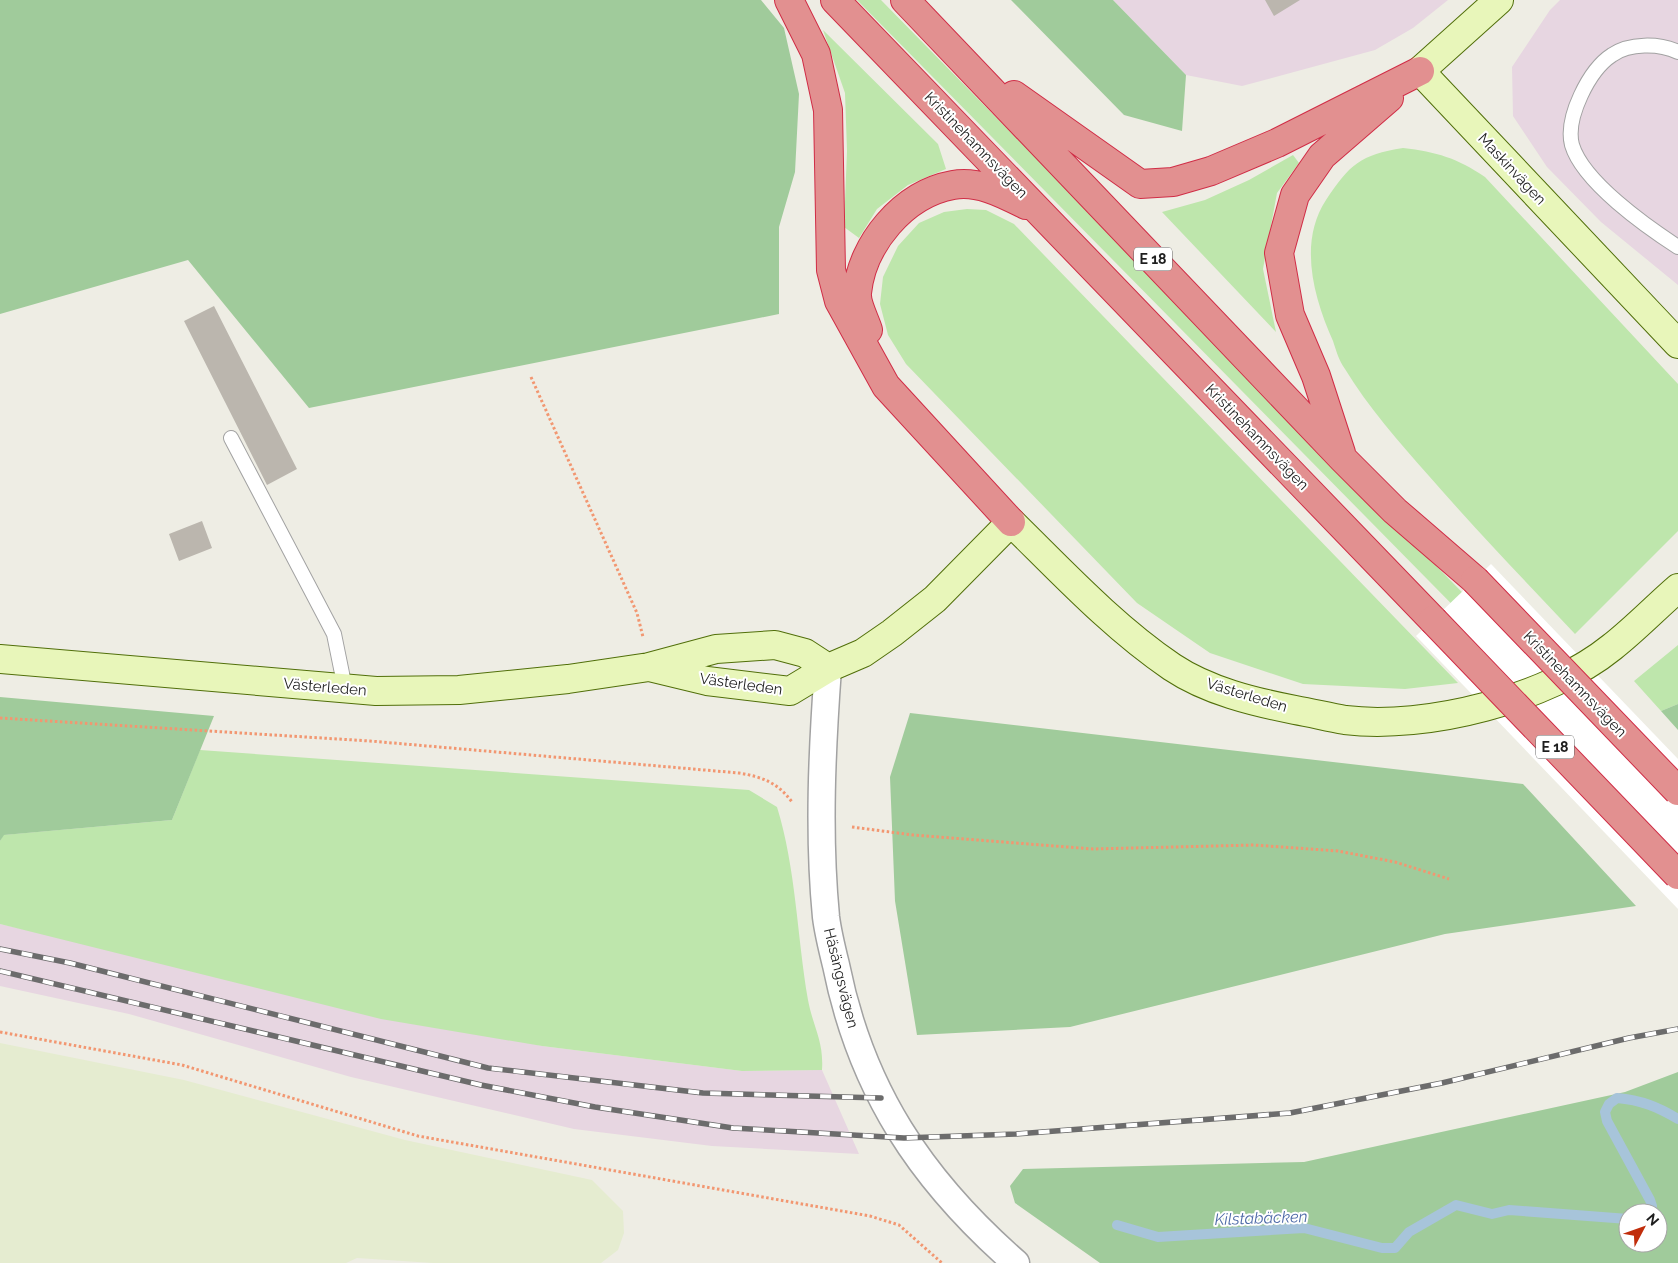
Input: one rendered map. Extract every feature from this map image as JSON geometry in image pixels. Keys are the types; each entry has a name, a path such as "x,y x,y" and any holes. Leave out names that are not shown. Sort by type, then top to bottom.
{"highway":[{"name":"E 18","path":"789,0 816,54 828,110 831,261 839,301 886,386 1012,522"},
{"name":"Kristinehamnsvägen","path":"835,0 1678,875"},
{"name":"Kristinehamnsvägen","path":"905,0 1343,459 1394,510 1475,580 1678,791"},
{"name":"E 18","path":"963,59 1140,184 1173,182 1211,171 1277,142 1420,71"},
{"name":"E 18","path":"1343,459 1316,376 1290,316 1279,253 1294,195 1322,156 1420,71"},
{"name":"E 18","path":"886,386 857,295 866,256 888,224 917,199 953,185 974,185 999,192 1039,210"}],"street":[{"path":"1420,71 1499,0"},
{"name":"Maskinvägen","path":"1420,71 1678,344"},
{"name":"Västerleden","path":"650,667 707,680 790,691 828,668 863,653 892,633 935,599 1012,522 1076,586 1134,638 1173,668 1218,690 1275,706 1346,720 1400,720 1458,714 1492,706 1540,687 1577,670 1611,648 1678,588"},
{"name":"Västerleden","path":"0,659 376,691 459,690 650,667 716,649 775,645 805,653 828,668"},
{"name":"Häsängsvägen","path":"828,668 821,823 826,919 842,995 864,1062 887,1109 912,1151 943,1191 972,1222 1016,1263"}],"lane":[{"path":"1678,52 1643,45 1626,48 1611,55 1592,76 1572,118 1572,145 1589,174 1639,221 1678,247"},
{"path":"231,438 334,634 345,688"}],"path":[{"path":"531,377 637,613 650,667"},
{"path":"0,718 370,742 739,773 759,776 773,783 783,791 794,807"},
{"path":"821,823 913,836 1093,849 1254,845 1338,851 1395,862 1449,879"},
{"path":"0,1032 182,1066 418,1136 870,1216 899,1225 942,1263"}],"shaded area":[{"path":"1113,0 1448,0 1413,28 1375,50 1242,86 1186,75"},
{"path":"1560,0 1678,0 1678,285 1601,222 1547,167 1513,116 1512,67 1550,10"},
{"path":"0,924 542,1046 742,1071 822,1070 859,1154 712,1146 574,1129 351,1077 129,1014 0,986"}],"green space":[{"path":"0,0 761,0 784,28 799,94 795,172 779,227 779,314 309,408 188,260 0,314"},
{"path":"857,0 881,0 1505,636 1493,646"},
{"path":"1011,0 1113,0 1186,75 1182,131 1124,115"},
{"path":"823,30 938,144 946,169 908,185 877,209 859,238 844,227 847,151 845,93"},
{"path":"1403,148 1446,157 1465,165 1485,177 1678,384 1678,531 1575,634 1501,556 1384,424 1343,366 1326,324 1315,289 1312,270 1311,252 1317,217 1334,188 1357,163 1376,154"},
{"path":"1293,155 1299,163 1277,193 1263,269 1276,332 1162,212 1205,200 1249,180"},
{"path":"967,209 986,210 1014,224 1458,683 1405,689 1303,684 1210,653 1137,603 906,364 888,335 880,304 883,277 898,246 919,223 944,212"},
{"path":"1678,645 1678,704 1661,711 1634,681"},
{"path":"0,697 214,716 172,820 4,835 0,841"},
{"path":"1678,704 1678,730 1661,711"},
{"path":"910,713 1523,784 1636,906 1445,934 1070,1027 917,1035 895,901 890,777"},
{"path":"200,750 749,790 777,807 783,830 792,878 804,976 810,1010 820,1042 822,1070 742,1071 542,1046 381,1019 0,924 0,841 3,835 172,820"},
{"path":"0,1043 184,1080 405,1140 592,1180 623,1211 624,1233 618,1250 601,1263 433,1263 357,1258 346,1263 0,1263"},
{"path":"1678,1072 1678,1263 1100,1263 1015,1203 1010,1186 1023,1169 1304,1162 1625,1092"}],"pier":[{"path":"1491,564 1678,759 1678,909 1416,636"}],"building":[{"path":"1265,0 1300,0 1274,16"},
{"path":"214,306 297,469 267,485 184,321"},
{"path":"202,521 212,548 179,561 169,534"}],"waterway":[{"name":"Kilstabäcken","path":"1651,1203 1607,1121 1605,1112 1609,1104 1617,1098 1634,1100 1649,1105 1678,1119"},
{"name":"Kilstabäcken","path":"1117,1225 1158,1237 1304,1228 1382,1248 1395,1248 1409,1232 1456,1205 1492,1214 1509,1210 1618,1218"}],"railway":[{"path":"0,949 70,963 488,1068 703,1093 881,1098"},
{"path":"0,971 481,1085 595,1107 733,1128 904,1138 1016,1134 1290,1113 1442,1083 1629,1038 1678,1029"}]}
